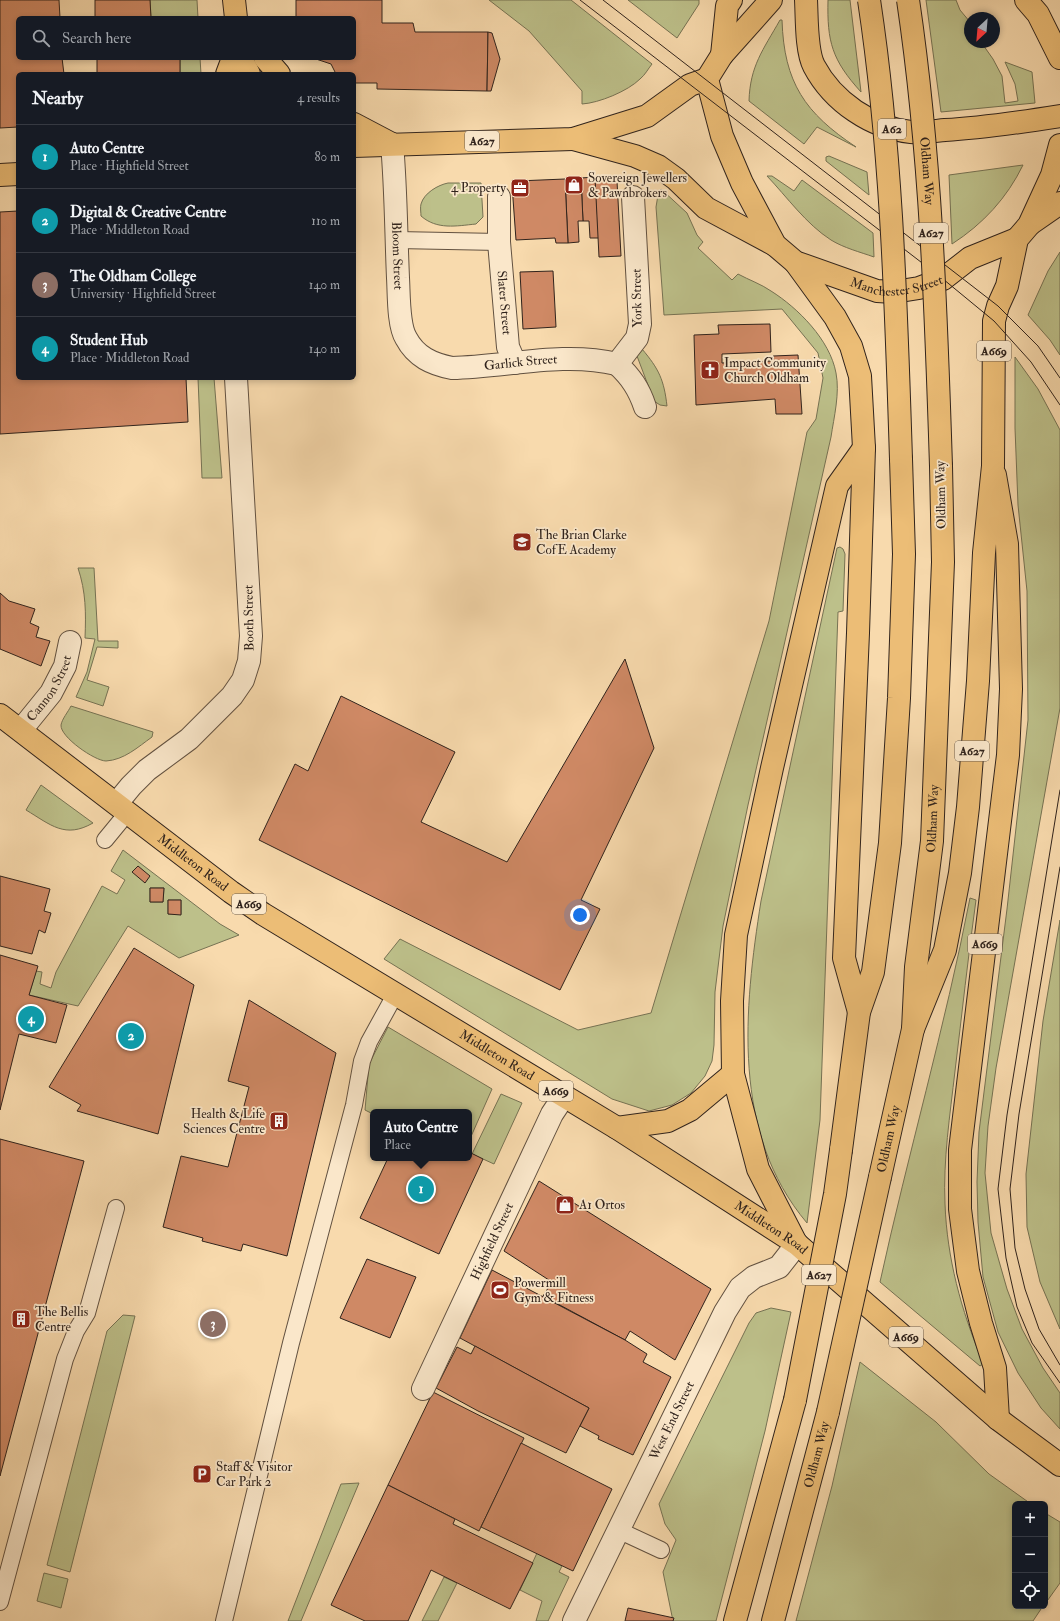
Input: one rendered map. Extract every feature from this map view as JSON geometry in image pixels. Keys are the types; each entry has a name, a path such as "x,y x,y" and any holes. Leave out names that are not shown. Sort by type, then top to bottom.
{"main road":[{"path":"234,0 236,16"},
{"path":"722,56 727,6 731,0"},
{"path":"707,79 722,56 771,0"},
{"name":"A62","path":"806,0 807,30 814,65 828,86 844,103 866,119 889,128 913,132 971,128 1060,116"},
{"name":"A627","path":"735,1621 795,1400 835,1194 859,1012 873,972 890,842 899,698 903,562 902,459 895,254 878,59 870,0"},
{"name":"Oldham Way","path":"773,1621 828,1412 913,1029 916,967 932,841 943,562 941,466 936,307 931,226 920,78 908,0"},
{"path":"1032,7 1060,30"},
{"path":"1032,7 1060,58"},
{"path":"227,72 232,60"},
{"path":"242,60 248,72"},
{"path":"267,60 277,72"},
{"name":"Manchester Street","path":"356,146 573,139 647,116 690,85 707,79 722,136 735,167 775,245"},
{"name":"A627","path":"356,125 392,144"},
{"name":"Manchester Street","path":"573,139 635,156 658,166 676,179 706,208 775,245 795,262 876,291 894,292 919,288 943,279 970,258 1023,232 1060,203"},
{"path":"1023,232 1052,176 1060,145"},
{"path":"0,175 16,174"},
{"name":"A669","path":"998,1419 995,1368 968,1271 960,1209 960,1150 1008,755 1011,689 1007,544 993,466 994,321 998,306 1007,286 1023,232"},
{"name":"A627","path":"795,262 835,317 851,346 860,376 864,448 856,696 844,958 859,1012"},
{"name":"A669","path":"797,1244 758,1169 733,1074 732,1001 736,935 774,760 837,486 864,448"},
{"name":"A627","path":"913,1029 945,950 960,873 968,807 978,681 984,553 993,466"},
{"name":"Middleton Road","path":"0,714 244,901 618,1128 797,1244 998,1419 1060,1465"},
{"path":"618,1128 668,1121 690,1110 733,1074"}],"street":[{"name":"Bloom Street","path":"392,144 400,309 405,337 425,360"},
{"name":"York Street","path":"617,364 637,338 640,324 633,197"},
{"name":"Slater Street","path":"499,198 498,242 508,347 514,363"},
{"name":"Garlick Street","path":"425,360 452,368 575,359 597,359 617,364"},
{"path":"617,364 629,376 638,389 645,407"},
{"name":"Booth Street","path":"123,807 131,786 148,770 188,738 232,696 243,680 249,661 251,636 236,380"},
{"name":"Cannon Street","path":"21,730 51,693 65,666 70,642"},
{"name":"Highfield Street","path":"423,1389 552,1114 564,1096"},
{"name":"West End Street","path":"574,1621 725,1312 740,1288 754,1277 779,1267 797,1244"}],"lane":[{"path":"397,240 498,242"},
{"path":"105,840 123,807"},
{"path":"224,1621 289,1349 354,1105 362,1062 369,1042 396,993"},
{"path":"0,1602 65,1359 76,1331 86,1313 116,1208"},
{"path":"618,1530 661,1550"}],"green space":[{"path":"150,0 197,0 198,16 151,16"},
{"path":"489,0 571,0 652,64 642,77 621,92 605,99 582,104 582,91 529,31"},
{"path":"628,0 699,0 699,4 677,38"},
{"path":"828,0 850,0 861,92 843,70 833,50 830,39"},
{"path":"926,0 956,0 960,10 964,15 964,48 985,48 1002,76 1005,103 1018,101 1015,84 1005,62 1032,72 1035,103 941,112"},
{"path":"780,20 782,20 787,62 793,79 801,94 823,122 856,147 817,127 804,144 749,101 752,78 758,59"},
{"path":"180,60 200,60 201,72 180,72"},
{"path":"829,156 867,172 869,195 826,161 826,157"},
{"path":"1023,165 1017,177 1002,199 974,228 952,244 949,175"},
{"path":"767,176 772,176 794,191 802,180 873,233 874,257 852,250 822,234 805,218"},
{"path":"448,183 481,183 483,217 476,224 454,226 440,225 421,216 421,205 425,196 436,188"},
{"path":"661,189 687,213 697,235 703,242 698,248 732,280 738,274 759,284 792,306 811,326 820,337 833,361 836,373 837,389 831,437 748,805 723,926 715,992 714,1045 712,1061 705,1076 691,1093 672,1105 649,1111 612,1099 384,959 400,939 578,1030 651,1013 769,621 807,432 816,419 823,378 818,353 782,309 664,315 656,207 658,195"},
{"path":"1060,252 1060,355 1050,340 1028,315 1048,271"},
{"path":"642,349 660,375 667,406 660,405 654,401 637,356 638,351"},
{"path":"1015,357 1038,389 1060,430 1060,708 996,1068 988,1126 985,1173 991,1233 1007,1289 1022,1329 1043,1368 1060,1393 1060,1429 1041,1408 1018,1373 998,1332 983,1277 978,1222 977,1182 979,1132 1007,909 1028,720 1027,591 1018,505 1015,428"},
{"path":"198,380 214,380 222,478 202,478"},
{"path":"840,547 843,549 845,554 843,611 838,612 820,1120 807,1223 783,1188 765,1150 755,1110 749,1069 748,1027 750,984 761,901 837,548"},
{"path":"78,568 94,568 98,641 118,641 118,648 97,647 87,680 109,687 103,706 76,697 87,672 95,639 85,638 85,603 83,586"},
{"path":"71,706 153,732 152,737 125,756 113,760 101,760 79,748 66,736 62,730 61,725"},
{"path":"41,785 93,823 83,828 66,830 51,825 26,810"},
{"path":"123,850 220,924 239,935 179,958 128,926 78,1006 29,995 36,971 42,972 40,984 51,988 56,972 102,886 117,894 125,880 111,871","holes":["150,888 164,888 163,902 150,902","168,900 181,900 181,914 168,914"]},
{"path":"970,898 976,900 947,1138 945,1204 946,1224 956,1284 974,1341 982,1360 983,1364 980,1366 880,1282 938,1042"},
{"path":"1060,920 1060,1329 1040,1282 1027,1227 1026,1174 1043,1021"},
{"path":"388,1027 492,1089 472,1134 472,1109 370,1109 370,1112 365,1110 369,1064"},
{"path":"501,1094 522,1103 494,1164 472,1154"},
{"path":"771,1308 791,1312 765,1431 716,1621 673,1621 663,1572 676,1540 665,1524 659,1504 749,1323 756,1313"},
{"path":"123,1315 135,1316 70,1572 47,1565 107,1331"},
{"path":"860,1362 936,1422 989,1474 1027,1501 1012,1501 1012,1609 1041,1609 1033,1621 796,1621 832,1486"},
{"path":"359,1483 301,1621 288,1621 341,1484"},
{"path":"1048,1515 1060,1522 1060,1583 1048,1600"},
{"path":"537,1553 562,1566 559,1572 569,1577 548,1621 536,1621 542,1601 520,1590"},
{"path":"44,1573 68,1579 61,1608 37,1601"},
{"path":"444,1577 457,1583 438,1621 422,1621"}],"building":[{"path":"0,0 59,0 60,16 16,16 16,60 62,60 64,72 16,72 16,127 0,128"},
{"path":"95,0 150,0 151,16 95,16"},
{"path":"296,0 382,0 382,23 413,23 415,32 488,32 487,91 377,89 377,83 356,83 356,72 335,72 331,64 319,60 356,60 356,16 296,16"},
{"path":"488,32 492,33 500,59 491,91 487,91"},
{"path":"97,60 180,60 180,72 97,72"},
{"path":"595,177 599,238 590,238 589,221 583,221 581,178"},
{"path":"595,177 612,177 617,181 621,256 599,257"},
{"path":"581,178 583,221 578,221 579,242 568,243 565,179"},
{"path":"565,179 568,243 556,243 555,238 516,240 512,185 517,181"},
{"path":"16,211 16,380 186,380 188,422 0,434 0,212"},
{"path":"553,271 556,327 523,329 520,272"},
{"path":"770,324 771,352 722,354 722,363 773,361 773,356 798,355 802,414 776,414 775,399 696,405 694,335 719,334 718,325"},
{"path":"0,593 9,601 35,609 30,623 39,627 36,637 50,641 41,666 0,649"},
{"path":"625,659 654,748 581,900 600,909 560,990 259,840 295,764 308,771 341,696 455,752 421,822 507,862"},
{"path":"138,866 150,876 145,883 132,872"},
{"path":"0,876 50,889 44,911 51,913 45,933 39,930 32,954 0,946"},
{"path":"150,888 164,888 163,902 150,902"},
{"path":"168,900 181,900 181,915 168,914"},
{"path":"134,948 194,985 158,1134 77,1111 81,1105 49,1087"},
{"path":"0,955 38,966 29,995 67,1005 56,1043 19,1034 0,1110"},
{"name":"Health & Life Sciences Centre","path":"249,1000 336,1053 287,1256 243,1244 241,1251 202,1241 203,1238 163,1227 181,1156 228,1167 249,1087 228,1081"},
{"name":"The Bellis Centre","path":"0,1139 84,1161 0,1476"},
{"path":"472,1154 483,1159 439,1254 360,1218 387,1161 472,1161"},
{"path":"539,1181 711,1289 675,1360 630,1331 625,1340 543,1296 552,1282 504,1251"},
{"path":"367,1259 416,1277 390,1338 340,1318"},
{"path":"492,1270 625,1340 647,1354 643,1362 671,1377 633,1455 598,1439 599,1436 580,1426 589,1408 460,1338"},
{"path":"475,1346 589,1408 566,1453 478,1411 436,1388 457,1347 471,1354"},
{"path":"433,1392 524,1438 479,1531 388,1485"},
{"path":"521,1443 612,1489 573,1571 481,1527"},
{"path":"388,1485 455,1519 453,1524 533,1563 510,1609 431,1570 408,1621 365,1621 331,1605"},
{"path":"628,1608 674,1618 673,1621 625,1621"}],"tram line":[{"path":"580,0 943,279 994,321 1031,362 1060,405"},
{"path":"603,0 998,306 1038,346 1060,378"},
{"path":"1060,790 1007,1115 998,1189 1006,1258 1017,1307 1032,1343 1060,1383"},
{"path":"1060,867 1019,1114 1010,1189 1015,1248 1025,1289 1039,1329 1060,1365"}],"place":[{"name":"Sovereign Jewellers & Pawnbrokers","path":"574,185"},
{"name":"4 Property","path":"520,188"},
{"name":"Impact Community Church Oldham","path":"710,370"},
{"name":"The Brian Clarke CofE Academy","path":"522,542"},
{"name":"Student Hub","path":"31,1019"},
{"name":"Digital & Creative Centre","path":"131,1036"},
{"name":"Health & Life Sciences Centre","path":"279,1121"},
{"name":"Auto Centre","path":"421,1189"},
{"name":"A1 Ortos","path":"565,1205"},
{"name":"Powermill Gym & Fitness","path":"500,1290"},
{"name":"The Bellis Centre","path":"21,1319"},
{"name":"The Oldham College","path":"213,1324"},
{"name":"Staff & Visitor Car Park 2","path":"202,1474"}]}
